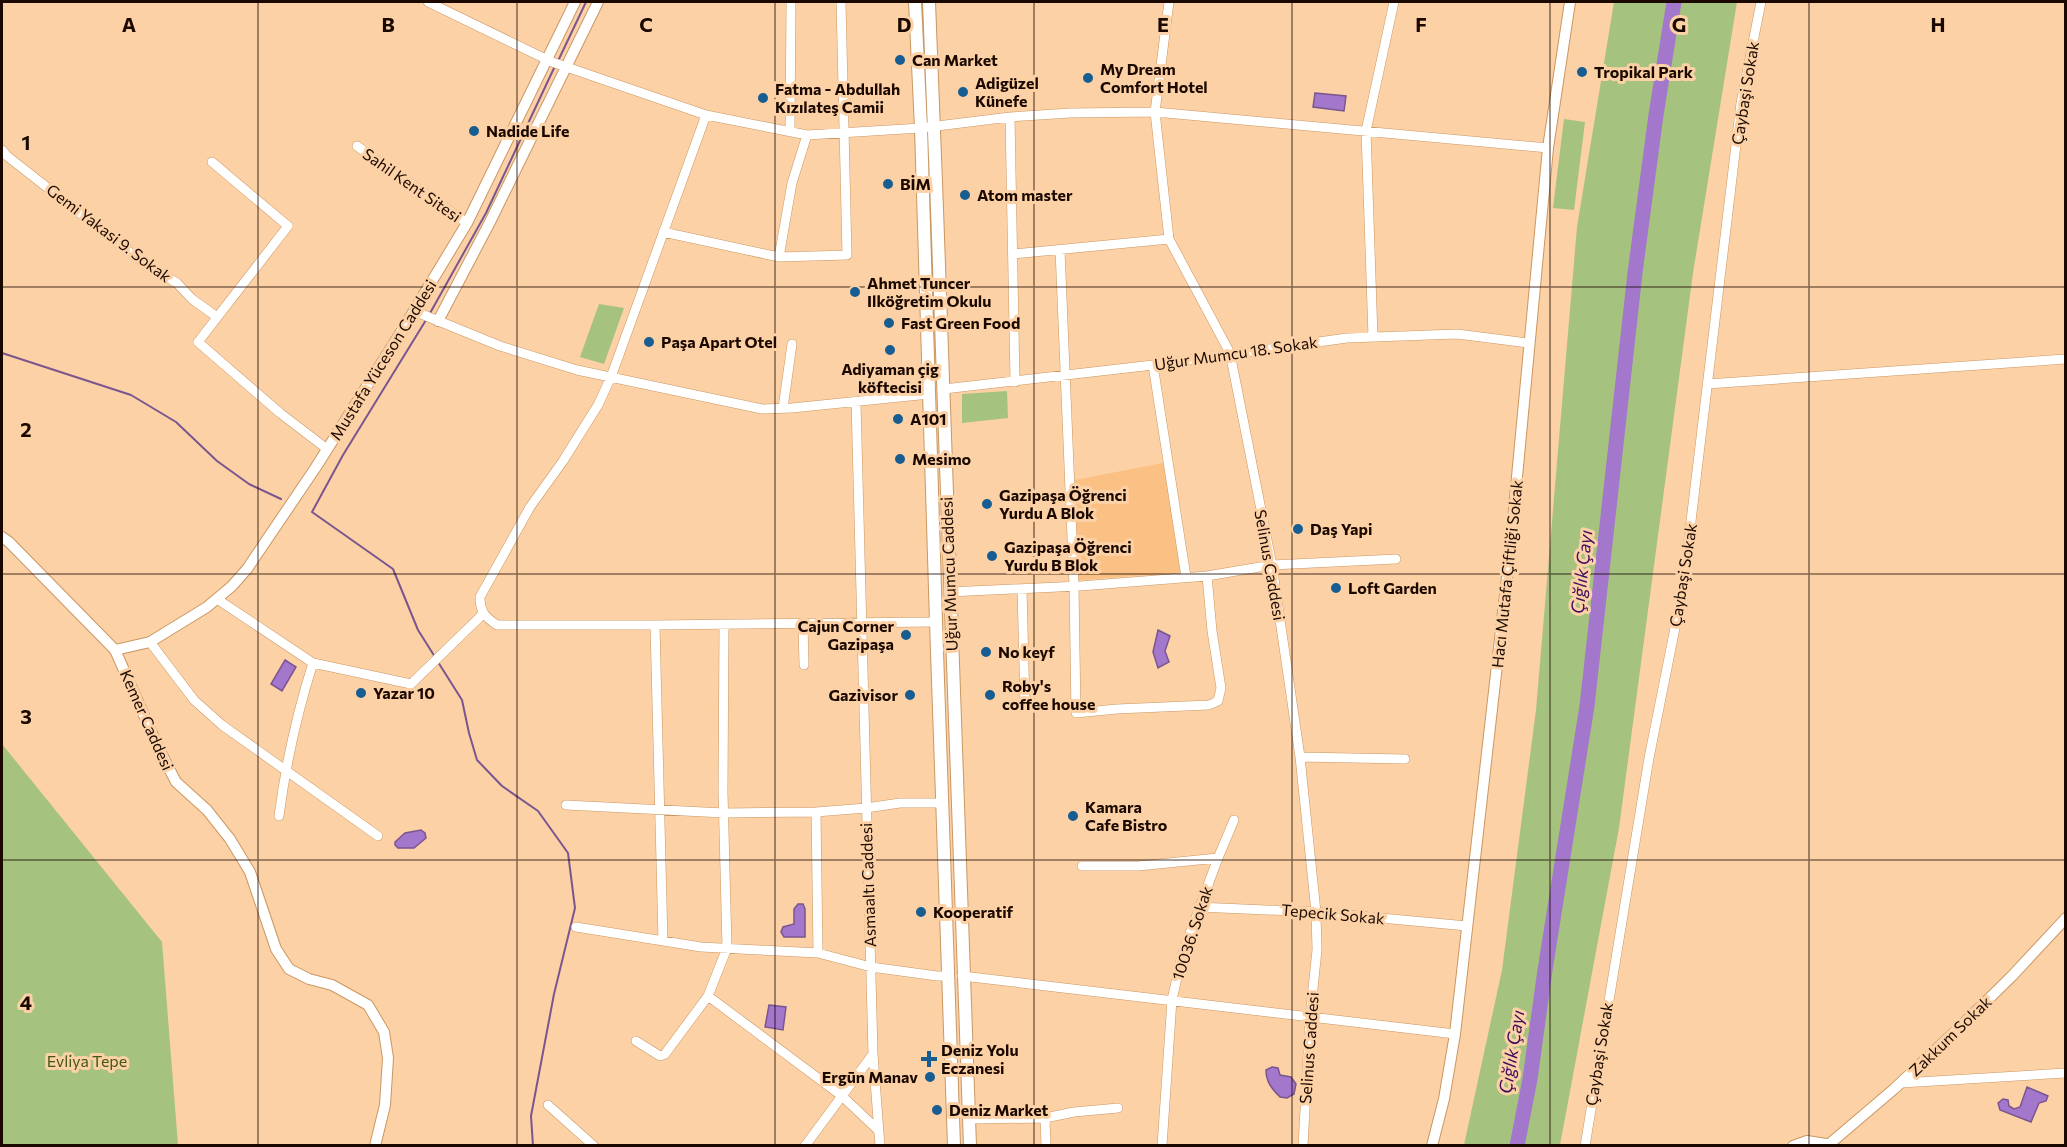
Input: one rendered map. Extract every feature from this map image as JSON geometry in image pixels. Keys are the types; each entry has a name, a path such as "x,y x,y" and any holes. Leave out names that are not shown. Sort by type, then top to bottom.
{"main road":[{"name":"Uğur Mumcu Caddesi","path":"915,2 954,1146"},
{"name":"Uğur Mumcu Caddesi","path":"929,2 944,389 962,976 970,1146"},
{"path":"948,976 962,976"}],"street":[{"path":"428,2 557,63 706,115 807,135 921,129 1010,117 1070,112 1155,112 1548,148"},
{"name":"Mustafa Yüceson Caddesi","path":"435,320 490,222 557,63 575,2"},
{"name":"Mustafa Yüceson Caddesi","path":"115,650 150,642 217,599 247,569 327,449 414,311 467,224 557,63 598,2"},
{"path":"790,131 791,2"},
{"path":"663,232 779,257 848,255 841,2"},
{"name":"Selinus Caddesi","path":"1169,2 1155,112 1169,239 1230,353 1272,565 1300,757 1316,912 1317,951 1310,1017 1303,1146"},
{"path":"1373,337 1366,131 1394,2"},
{"name":"Hacı Mutafa Çiftliği Sokak","path":"1432,1146 1444,1099 1455,1034 1510,551 1548,148 1570,2"},
{"name":"Çaybaşi Sokak","path":"1585,1146 1648,758 1683,588 1741,103 1761,2"},
{"path":"706,115 611,377 598,405 563,461 530,507 480,597 480,609 486,618 497,624 724,625 936,622"},
{"path":"1010,117 1015,382"},
{"path":"779,257 792,183 807,135"},
{"name":"Sahil Kent Sitesi","path":"357,147 467,224"},
{"name":"Gemi Yakasi 9. Sokak","path":"2,150 6,156 138,258 177,283 192,299 217,317"},
{"path":"212,162 288,226 198,342 280,413 327,449"},
{"path":"1013,254 1169,239"},
{"path":"1060,250 1074,586 1076,713 1209,705 1218,700 1221,693 1207,576"},
{"path":"414,311 500,346 577,370 762,409 929,394"},
{"name":"Uğur Mumcu 18. Sokak","path":"944,389 1153,365 1347,338 1457,334 1528,342"},
{"path":"783,408 792,344"},
{"path":"1707,384 2066,359"},
{"path":"1153,365 1186,577"},
{"name":"Asmaaltı Caddesi","path":"856,401 873,1053 880,1146"},
{"name":"Kemer Caddesi","path":"2,537 115,650 176,782 207,810 231,839 250,872 276,948 288,969 309,979 332,985 368,1005 384,1032 388,1058 385,1105 375,1146"},
{"path":"949,592 1074,586 1207,576 1272,565 1396,559"},
{"path":"1022,589 1025,705"},
{"path":"217,599 312,663 411,684 483,614"},
{"path":"803,624 804,666"},
{"path":"655,625 663,941"},
{"path":"636,1041 660,1056 665,1054 708,996 727,948 724,625"},
{"path":"150,642 194,700 222,725 378,836"},
{"path":"279,816 285,769 312,663"},
{"path":"1300,757 1405,759"},
{"path":"566,805 724,813 816,812 900,803 942,803"},
{"path":"816,812 818,953"},
{"path":"1218,858 1234,820"},
{"name":"10036. Sokak","path":"1082,866 1138,866 1218,858 1182,955 1172,1000 1162,1146"},
{"name":"Tepecik Sokak","path":"1198,907 1316,912 1467,926"},
{"name":"Zakkum Sokak","path":"1829,1145 1901,1083 2012,976 2066,918"},
{"path":"576,927 701,948 818,953 871,967 948,976"},
{"path":"962,976 1455,1034"},
{"path":"708,996 842,1096 879,1131"},
{"path":"805,1146 873,1053"},
{"path":"1901,1083 2066,1073"},
{"path":"548,1105 594,1146"},
{"path":"969,1119 1045,1118 1074,1112 1118,1108"},
{"path":"1045,1118 1047,1146"},
{"path":"1793,1146 1807,1141 1829,1145"}],"shaded area":[{"path":"1315,93 1346,96 1344,111 1313,107"},
{"path":"1168,462 1186,572 1079,580 1075,480"},
{"path":"1158,630 1170,636 1165,651 1169,662 1158,668 1153,652"},
{"path":"285,660 296,667 282,691 271,684"},
{"path":"421,830 425,833 426,838 414,848 398,848 395,845 395,842 405,833"},
{"path":"798,904 803,904 805,909 805,937 784,937 781,932 783,927 794,924 794,909"},
{"path":"769,1005 786,1007 783,1030 765,1027"},
{"path":"1272,1067 1278,1068 1280,1075 1291,1077 1296,1084 1294,1094 1287,1098 1280,1097 1274,1091 1266,1074 1266,1070"},
{"path":"2027,1087 2048,1096 2046,1101 2039,1103 2031,1122 2000,1110 1998,1103 2003,1099 2008,1100 2009,1106 2014,1109 2020,1107"}],"green space":[{"path":"1614,2 1737,2 1693,273 1619,828 1560,1145 1464,1145 1502,970 1536,710 1577,227"},
{"path":"1564,119 1585,122 1574,210 1553,208"},
{"path":"599,304 624,308 604,364 580,357"},
{"path":"1007,391 1008,418 962,423 962,394"},
{"name":"Evliya Tepe","path":"2,744 162,942 178,1145 2,1145"}],"waterway":[{"path":"558,61 586,2"},
{"name":"Çığlık Çayı","path":"1517,1146 1530,1079 1587,706 1635,273 1674,2"},
{"path":"429,315 486,213 555,66"},
{"path":"426,320 343,455 312,512 393,569 418,630 435,657"},
{"path":"2,353 131,395 176,422 217,461 249,484 281,499"},
{"path":"438,662 462,700 477,760 502,786 538,811 568,853 575,908 554,994 531,1116 533,1146"}],"place":[{"name":"Can Market","path":"900,60"},
{"name":"Tropikal Park","path":"1582,72"},
{"name":"My Dream Comfort Hotel","path":"1088,78"},
{"name":"Adigüzel Künefe","path":"963,92"},
{"name":"Fatma - Abdullah Kızılateş Camii","path":"763,98"},
{"name":"Nadide Life","path":"474,131"},
{"name":"BİM","path":"888,184"},
{"name":"Atom master","path":"965,195"},
{"name":"Ahmet Tuncer Ilköğretim Okulu","path":"855,292"},
{"name":"Fast Green Food","path":"889,323"},
{"name":"Paşa Apart Otel","path":"649,342"},
{"name":"Adiyaman çig köftecisi","path":"890,350"},
{"name":"A101","path":"898,419"},
{"name":"Mesimo","path":"900,459"},
{"name":"Gazipaşa Öğrenci Yurdu A Blok","path":"987,504"},
{"name":"Daş Yapi","path":"1298,529"},
{"name":"Gazipaşa Öğrenci Yurdu B Blok","path":"992,556"},
{"name":"Loft Garden","path":"1336,588"},
{"name":"Cajun Corner Gazipaşa","path":"906,635"},
{"name":"No keyf","path":"986,652"},
{"name":"Yazar 10","path":"361,693"},
{"name":"Gazivisor","path":"910,695"},
{"name":"Roby's coffee house","path":"990,695"},
{"name":"Kamara Cafe Bistro","path":"1073,816"},
{"name":"Kooperatif","path":"921,912"},
{"name":"Deniz Yolu Eczanesi","path":"929,1059"},
{"name":"Ergūn Manav","path":"930,1077"},
{"name":"Deniz Market","path":"937,1110"}]}
